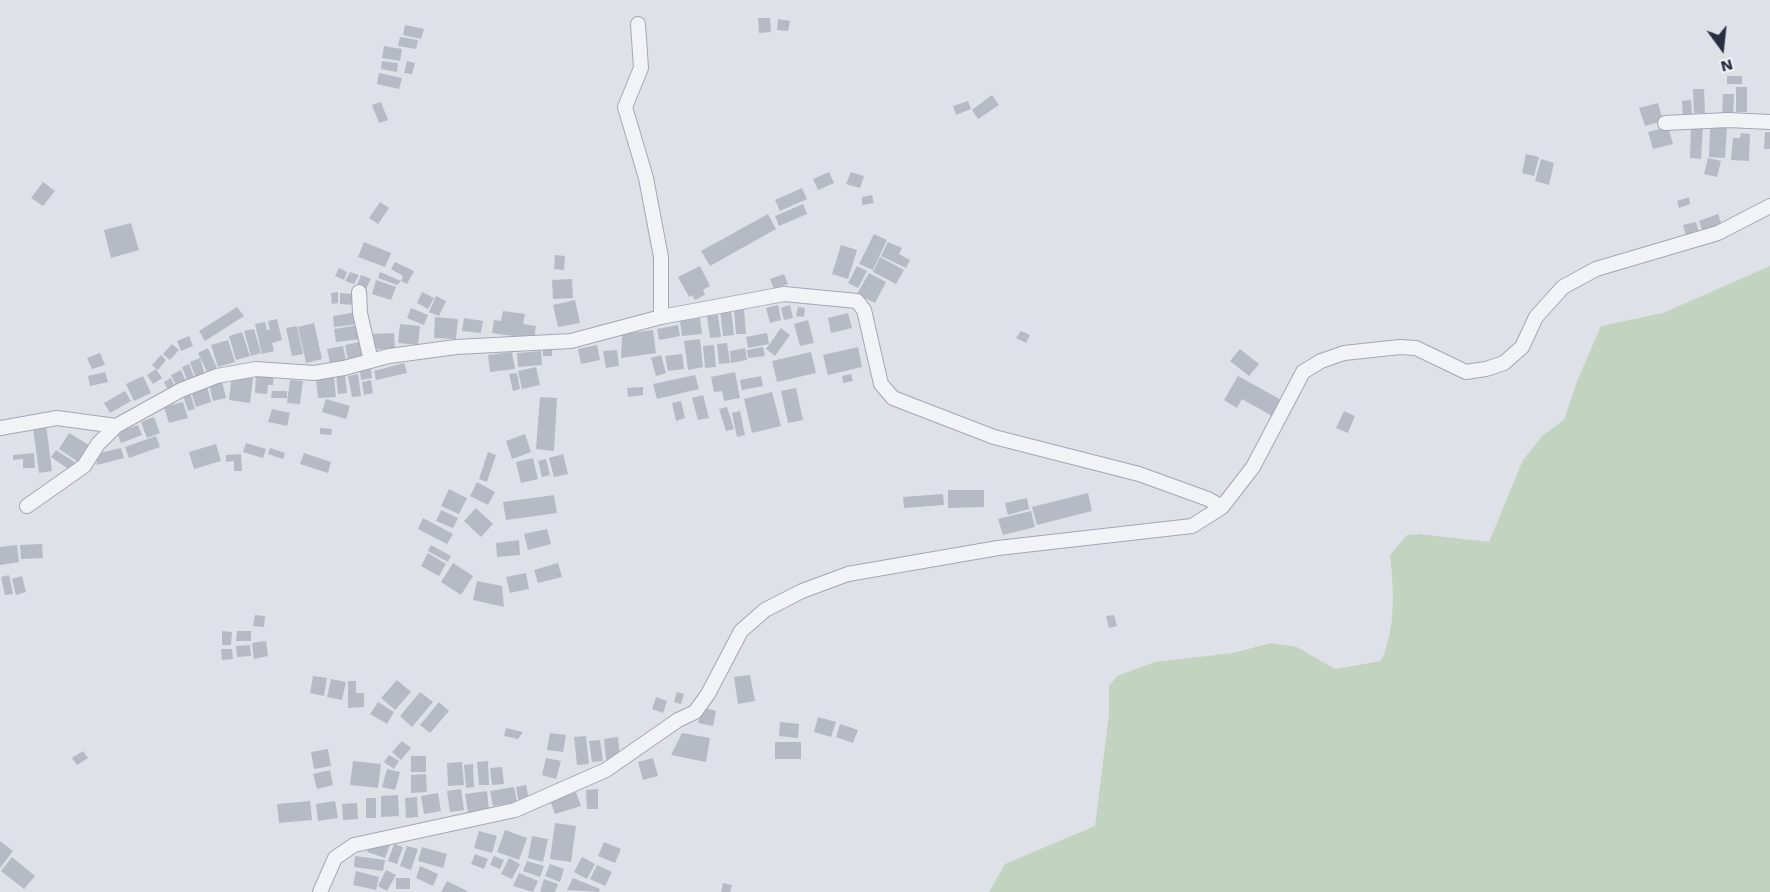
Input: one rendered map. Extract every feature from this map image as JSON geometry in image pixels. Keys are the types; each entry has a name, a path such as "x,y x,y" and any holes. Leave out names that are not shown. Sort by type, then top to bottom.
{"street":[{"path":"638,24 641,68 625,107 646,178 661,257 661,316"},
{"path":"1665,123 1728,120 1770,122"},
{"path":"320,892 335,858 354,845 515,810 606,770 678,720 695,712 708,694 741,631 765,610 802,591 848,574 998,548 1192,526 1222,507 1253,467 1303,372 1321,361 1354,351 1400,347 1416,348 1466,372 1504,363 1522,347 1536,317 1563,287 1596,269 1660,252 1718,233 1770,206"},
{"path":"359,292 360,313 371,361"},
{"path":"27,506 84,466 99,444 116,426 181,390 217,376 256,369 314,373 388,356 456,347 572,341 661,316 783,294 857,301 864,309 881,384 893,398 994,437 1139,474 1208,499 1222,507"},
{"path":"0,428 57,418 116,426"}],"green space":[{"path":"1770,266 1770,892 989,892 1005,864 1095,826 1109,714 1109,686 1117,676 1155,662 1233,653 1271,643 1297,647 1335,669 1381,661 1391,622 1393,596 1390,555 1407,535 1420,534 1489,542 1523,460 1542,436 1564,420 1578,379 1601,326 1663,313"}],"building":[{"path":"758,18 770,18 771,32 759,33"},
{"path":"778,19 790,21 788,31 777,30"},
{"path":"405,25 424,29 421,39 403,35"},
{"path":"400,37 418,40 416,49 398,46"},
{"path":"384,46 402,49 400,61 382,58"},
{"path":"382,61 398,63 397,72 381,69"},
{"path":"407,61 415,63 412,74 404,73"},
{"path":"379,73 402,78 399,89 377,84"},
{"path":"1727,76 1742,76 1742,84 1727,84"},
{"path":"1736,87 1747,87 1747,112 1736,112"},
{"path":"1693,89 1704,89 1705,113 1694,113"},
{"path":"1723,94 1734,94 1733,117 1722,116"},
{"path":"992,95 999,105 978,119 972,110"},
{"path":"1691,100 1692,116 1683,117 1682,101"},
{"path":"968,101 971,109 956,115 953,106"},
{"path":"381,102 388,120 379,123 372,105"},
{"path":"1658,103 1663,121 1645,126 1639,108"},
{"path":"1691,125 1703,126 1701,159 1690,158"},
{"path":"1710,126 1727,127 1725,158 1709,157"},
{"path":"1668,127 1673,144 1653,149 1648,132"},
{"path":"1765,132 1770,132 1770,149 1764,149"},
{"path":"1741,133 1750,134 1749,161 1731,160 1733,138 1740,138"},
{"path":"1526,154 1539,157 1534,176 1522,173"},
{"path":"1708,158 1721,161 1717,177 1704,174"},
{"path":"1541,159 1554,163 1549,185 1535,181"},
{"path":"829,172 834,183 818,190 813,179"},
{"path":"851,172 864,176 860,188 846,184"},
{"path":"43,182 55,191 43,206 31,198"},
{"path":"802,188 807,199 780,211 775,200"},
{"path":"872,195 874,203 862,205 862,197"},
{"path":"1689,197 1690,204 1679,208 1677,201"},
{"path":"380,202 389,208 378,224 369,218"},
{"path":"803,204 807,214 779,226 775,216"},
{"path":"768,214 776,229 710,266 701,251"},
{"path":"1718,214 1723,228 1704,235 1699,221"},
{"path":"1696,222 1700,236 1687,240 1683,225"},
{"path":"131,223 139,250 111,258 104,230"},
{"path":"874,234 887,240 873,270 859,264"},
{"path":"364,242 391,253 385,267 358,257"},
{"path":"888,242 902,248 899,254 910,260 906,268 881,256"},
{"path":"841,245 857,250 848,279 832,274"},
{"path":"555,255 565,256 564,270 554,269"},
{"path":"880,257 904,270 896,284 873,272"},
{"path":"395,262 414,271 407,284 401,281 403,276 391,269"},
{"path":"700,266 710,286 703,290 705,295 695,300 692,295 689,297 678,277"},
{"path":"857,266 867,271 858,288 848,283"},
{"path":"339,268 347,272 344,280 335,276"},
{"path":"350,272 359,275 354,284 345,281"},
{"path":"380,272 401,281 397,285 378,278"},
{"path":"869,273 886,282 875,303 857,294"},
{"path":"784,274 788,284 774,289 770,279"},
{"path":"361,275 371,279 366,289 357,285"},
{"path":"572,279 573,298 553,299 552,280"},
{"path":"376,280 396,287 391,300 372,294"},
{"path":"338,292 338,303 332,304 331,293"},
{"path":"422,292 434,298 428,309 417,303"},
{"path":"340,293 356,294 355,305 340,304"},
{"path":"436,296 446,301 439,316 429,312"},
{"path":"575,300 580,323 558,327 553,305"},
{"path":"778,305 781,320 770,323 766,308"},
{"path":"790,305 793,318 784,320 781,308"},
{"path":"237,307 244,316 205,341 199,331"},
{"path":"798,307 805,308 804,317 796,316"},
{"path":"411,308 428,315 424,325 407,318"},
{"path":"731,309 734,335 723,336 720,310"},
{"path":"744,309 746,334 736,334 734,310"},
{"path":"503,311 525,314 523,324 536,326 534,339 492,333 494,320 501,321"},
{"path":"357,312 359,324 334,327 333,316"},
{"path":"848,313 852,328 831,333 828,318"},
{"path":"718,315 721,337 710,338 707,316"},
{"path":"435,317 458,319 456,339 434,338"},
{"path":"464,318 483,321 481,333 462,331"},
{"path":"700,318 702,334 682,336 680,321"},
{"path":"277,319 282,340 272,343 274,351 262,354 255,324 265,322 267,330 270,330 268,321"},
{"path":"808,320 814,343 800,346 794,324"},
{"path":"314,323 322,359 306,363 298,327"},
{"path":"400,324 420,326 418,345 398,343"},
{"path":"359,325 361,339 336,342 334,329"},
{"path":"678,325 680,336 659,340 657,329"},
{"path":"297,326 303,354 292,356 286,328"},
{"path":"781,328 790,335 775,356 766,349"},
{"path":"254,329 261,353 251,356 244,331"},
{"path":"653,330 656,353 621,358 622,334"},
{"path":"1021,331 1030,335 1026,343 1016,338"},
{"path":"242,332 250,356 236,360 229,336"},
{"path":"394,333 395,348 371,350 370,334"},
{"path":"767,333 769,344 748,348 746,337"},
{"path":"189,336 193,346 181,351 177,341"},
{"path":"700,339 703,367 688,370 684,341"},
{"path":"228,340 235,362 218,367 211,345"},
{"path":"364,341 366,356 348,360 345,345"},
{"path":"727,343 730,363 719,364 717,344"},
{"path":"172,344 179,350 170,360 163,354"},
{"path":"597,345 600,360 581,364 578,349"},
{"path":"714,345 716,367 705,368 703,346"},
{"path":"343,346 346,360 330,363 327,349"},
{"path":"543,347 552,347 552,356 543,356"},
{"path":"763,347 765,356 748,358 747,350"},
{"path":"858,347 862,367 828,375 823,355"},
{"path":"208,348 217,368 207,372 198,353"},
{"path":"745,348 747,360 731,363 730,351"},
{"path":"1240,349 1259,364 1249,376 1230,361"},
{"path":"617,350 619,366 606,368 603,351"},
{"path":"541,351 542,365 518,367 517,353"},
{"path":"512,352 515,369 490,372 488,355"},
{"path":"811,352 816,373 777,382 772,361"},
{"path":"100,353 105,365 92,369 87,358"},
{"path":"682,354 684,369 668,371 665,356"},
{"path":"161,355 166,360 158,370 152,365"},
{"path":"661,355 666,373 656,376 651,358"},
{"path":"200,358 205,376 196,379 190,362"},
{"path":"404,363 407,373 376,380 374,371"},
{"path":"189,364 195,380 188,383 182,367"},
{"path":"536,367 540,385 522,389 518,371"},
{"path":"156,369 162,378 153,384 147,375"},
{"path":"371,369 372,378 361,380 360,371"},
{"path":"181,370 187,384 178,389 171,375"},
{"path":"105,372 108,382 90,386 88,376"},
{"path":"256,372 274,373 273,385 268,385 267,394 255,393"},
{"path":"735,372 740,398 724,401 722,391 714,392 711,377"},
{"path":"517,373 520,389 513,391 509,374"},
{"path":"336,374 345,374 347,393 338,394"},
{"path":"358,374 361,396 352,397 348,376"},
{"path":"851,374 853,381 843,383 842,376"},
{"path":"232,375 253,378 250,403 229,400"},
{"path":"695,375 699,389 657,399 653,384"},
{"path":"143,376 151,393 134,401 126,384"},
{"path":"761,376 763,386 742,390 740,380"},
{"path":"1238,376 1283,401 1274,417 1242,399 1237,408 1224,400"},
{"path":"334,377 336,397 318,398 316,379"},
{"path":"171,378 176,389 169,392 164,382"},
{"path":"290,380 303,381 300,404 287,403"},
{"path":"371,380 373,393 364,395 362,382"},
{"path":"222,381 226,398 213,401 209,384"},
{"path":"207,386 211,402 196,407 191,391"},
{"path":"643,387 643,395 628,397 627,388"},
{"path":"796,388 803,420 788,423 781,391"},
{"path":"125,391 131,401 110,413 104,403"},
{"path":"272,391 287,391 287,398 271,398"},
{"path":"772,392 781,426 752,433 744,399"},
{"path":"190,393 195,409 188,411 183,395"},
{"path":"703,395 709,418 698,420 692,398"},
{"path":"540,397 557,398 554,451 536,449"},
{"path":"326,399 350,406 346,419 322,412"},
{"path":"681,401 685,418 676,421 672,403"},
{"path":"183,402 188,418 169,423 164,407"},
{"path":"727,407 734,429 726,431 719,409"},
{"path":"272,409 290,413 287,426 268,422"},
{"path":"740,411 745,435 737,437 732,413"},
{"path":"1344,411 1355,416 1348,433 1336,428"},
{"path":"154,417 160,433 147,438 141,422"},
{"path":"46,425 52,471 39,473 33,427"},
{"path":"138,425 142,435 121,443 117,432"},
{"path":"320,428 332,429 331,435 320,434"},
{"path":"69,433 92,447 81,464 59,449"},
{"path":"525,434 531,452 512,459 506,441"},
{"path":"156,436 160,447 129,458 125,447"},
{"path":"246,443 266,449 263,458 243,452"},
{"path":"216,444 221,461 194,469 189,452"},
{"path":"121,448 124,458 97,465 95,454"},
{"path":"270,448 285,453 283,459 268,454"},
{"path":"56,450 76,463 71,471 51,457"},
{"path":"488,452 496,455 487,482 479,479"},
{"path":"34,453 35,468 23,468 23,459 13,460 13,455"},
{"path":"304,453 331,462 328,473 300,464"},
{"path":"241,454 242,471 234,471 234,461 226,462 226,455"},
{"path":"563,454 568,474 554,477 549,458"},
{"path":"533,458 538,479 521,483 516,462"},
{"path":"546,459 550,475 542,477 538,461"},
{"path":"477,482 495,492 488,505 470,496"},
{"path":"449,489 467,498 459,514 441,506"},
{"path":"948,490 984,490 984,507 948,508"},
{"path":"1088,493 1092,511 1037,525 1032,507"},
{"path":"943,494 944,505 904,508 903,497"},
{"path":"554,495 557,513 506,520 503,502"},
{"path":"1027,498 1029,509 1008,515 1005,503"},
{"path":"476,508 493,524 481,537 464,521"},
{"path":"441,510 458,518 453,528 436,521"},
{"path":"1031,511 1035,527 1003,535 998,519"},
{"path":"423,518 453,534 447,544 418,529"},
{"path":"547,529 551,544 528,550 524,534"},
{"path":"519,540 520,555 497,557 496,543"},
{"path":"42,544 43,558 21,559 20,545"},
{"path":"17,545 19,562 0,565 0,547"},
{"path":"431,545 451,556 448,562 428,551"},
{"path":"428,553 446,564 439,576 421,566"},
{"path":"453,563 473,576 461,595 441,582"},
{"path":"558,563 562,577 538,583 534,570"},
{"path":"526,573 529,589 510,593 506,577"},
{"path":"9,575 13,594 5,595 1,577"},
{"path":"22,576 26,592 16,595 12,579"},
{"path":"477,581 502,586 504,607 473,600"},
{"path":"255,615 265,616 264,627 253,626"},
{"path":"1114,615 1117,626 1109,628 1106,616"},
{"path":"222,631 232,632 231,645 222,645"},
{"path":"237,631 251,631 251,641 236,641"},
{"path":"266,641 268,656 254,659 252,643"},
{"path":"250,645 251,656 237,657 236,646"},
{"path":"221,649 232,649 233,659 222,660"},
{"path":"750,675 755,701 738,704 734,677"},
{"path":"313,676 327,678 324,696 310,693"},
{"path":"331,679 346,682 342,700 327,697"},
{"path":"397,680 411,692 395,710 381,698"},
{"path":"348,681 356,681 356,693 364,693 364,707 348,708"},
{"path":"420,692 433,702 412,727 400,716"},
{"path":"677,692 684,694 681,704 674,702"},
{"path":"656,697 667,701 663,713 652,709"},
{"path":"378,702 394,712 387,724 370,714"},
{"path":"439,702 449,711 430,733 420,725"},
{"path":"701,707 716,711 713,726 698,723"},
{"path":"818,717 836,722 831,737 814,732"},
{"path":"780,722 799,724 798,738 779,736"},
{"path":"840,724 858,730 853,743 836,737"},
{"path":"506,728 523,732 518,739 504,736"},
{"path":"550,733 566,735 563,752 547,750"},
{"path":"682,733 710,738 706,762 671,755"},
{"path":"586,736 589,764 577,765 574,737"},
{"path":"618,737 620,758 606,760 604,739"},
{"path":"600,740 603,761 592,762 589,741"},
{"path":"402,741 411,748 401,760 392,752"},
{"path":"775,742 801,742 801,759 775,759"},
{"path":"328,749 331,766 314,769 311,752"},
{"path":"83,751 88,758 77,765 72,758"},
{"path":"389,755 399,761 394,769 384,762"},
{"path":"411,756 426,756 426,772 411,772"},
{"path":"546,758 561,761 556,779 542,775"},
{"path":"653,758 658,776 643,780 638,762"},
{"path":"353,761 381,764 378,788 350,785"},
{"path":"488,761 489,785 479,785 477,762"},
{"path":"462,762 464,785 448,786 447,763"},
{"path":"473,764 474,787 466,788 464,765"},
{"path":"502,767 504,784 492,785 490,768"},
{"path":"387,769 400,772 395,790 382,787"},
{"path":"330,770 333,785 317,789 313,774"},
{"path":"426,774 427,792 411,793 411,775"},
{"path":"526,785 529,801 519,803 516,787"},
{"path":"514,787 517,802 493,806 490,791"},
{"path":"461,789 464,810 450,812 447,791"},
{"path":"598,789 598,809 587,809 586,790"},
{"path":"487,791 489,810 468,813 465,794"},
{"path":"576,792 581,806 555,814 550,800"},
{"path":"438,793 441,811 424,814 421,796"},
{"path":"398,795 399,816 381,817 381,796"},
{"path":"417,797 418,817 406,818 405,798"},
{"path":"366,798 376,798 376,818 366,818"},
{"path":"310,801 312,820 279,823 277,804"},
{"path":"335,801 338,818 318,821 316,804"},
{"path":"357,803 358,819 343,820 342,804"},
{"path":"555,823 576,826 571,862 550,859"},
{"path":"505,830 527,838 519,860 497,852"},
{"path":"479,831 497,836 492,853 474,848"},
{"path":"532,836 548,839 543,862 528,858"},
{"path":"0,841 13,851 0,868"},
{"path":"604,842 621,849 615,863 598,856"},
{"path":"371,843 390,845 385,858 367,852"},
{"path":"394,844 403,847 397,864 388,861"},
{"path":"407,846 418,849 411,870 400,866"},
{"path":"422,847 447,854 443,868 418,861"},
{"path":"475,854 488,859 484,869 471,864"},
{"path":"355,856 385,860 383,871 354,867"},
{"path":"494,856 504,860 500,869 490,865"},
{"path":"12,857 35,876 24,889 1,871"},
{"path":"582,857 595,864 587,879 574,872"},
{"path":"509,858 520,864 512,879 501,874"},
{"path":"527,861 544,866 540,877 523,871"},
{"path":"550,864 564,869 560,882 545,876"},
{"path":"597,865 612,872 605,886 590,879"},
{"path":"420,866 438,874 433,886 416,878"},
{"path":"386,870 396,875 387,891 378,886"},
{"path":"356,871 379,877 376,890 353,885"},
{"path":"519,873 538,881 533,892 513,886"},
{"path":"396,878 410,878 410,889 396,889"},
{"path":"573,878 600,889 599,892 567,890"},
{"path":"544,879 558,884 555,892 540,892"},
{"path":"447,881 469,892 441,892"},
{"path":"723,883 732,885 730,892 721,892"}]}
